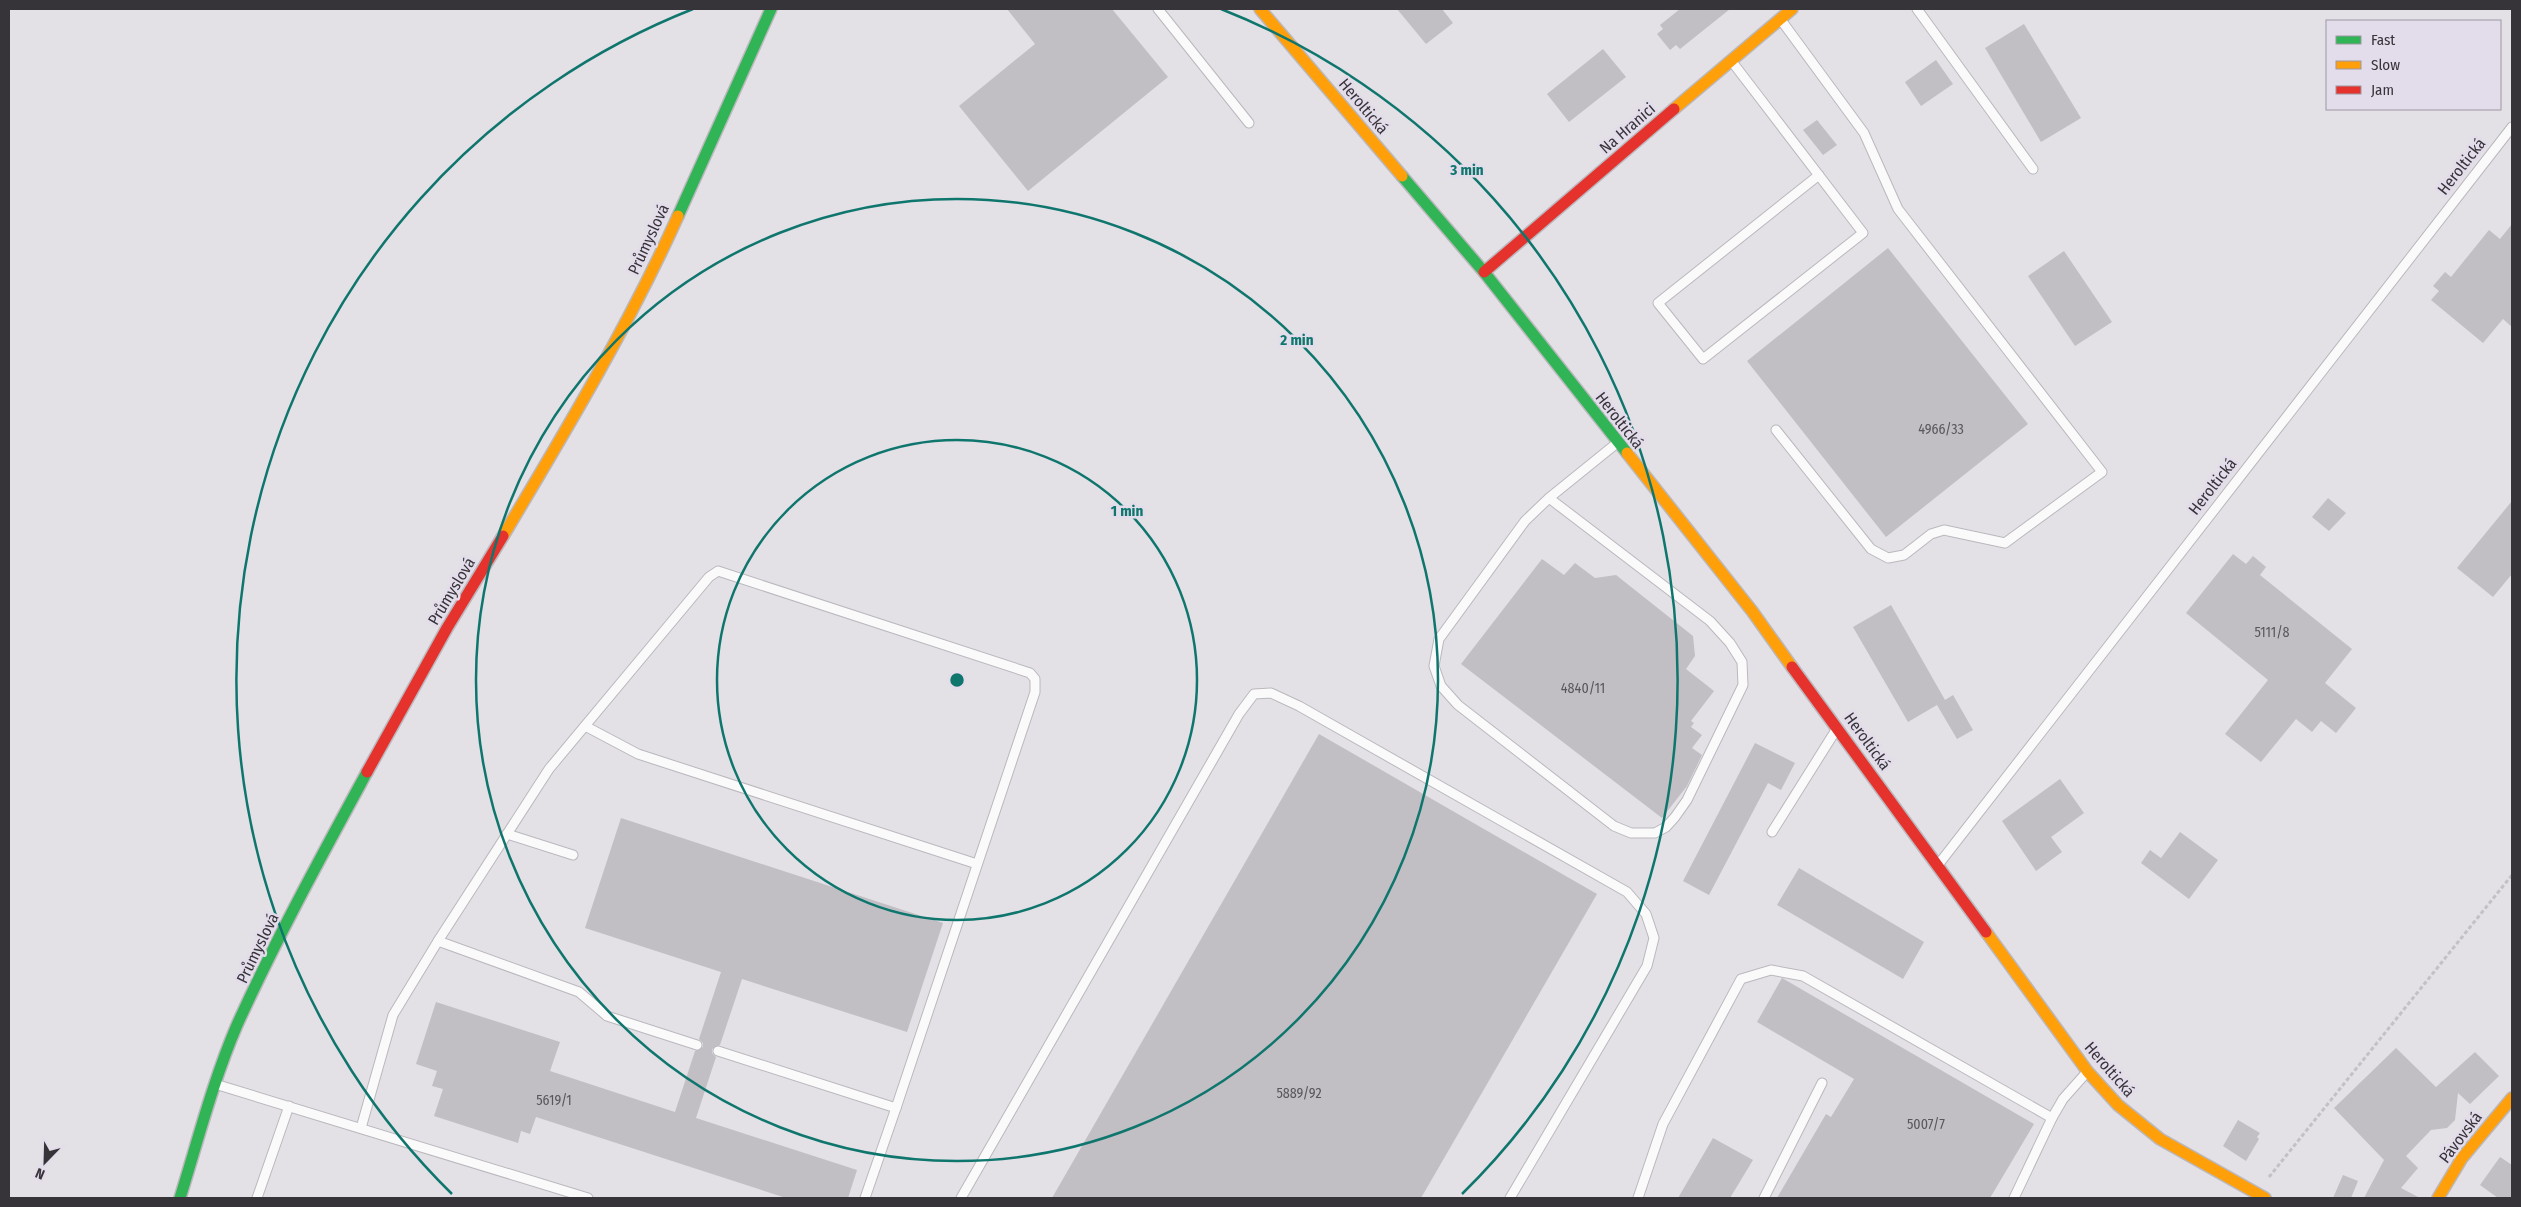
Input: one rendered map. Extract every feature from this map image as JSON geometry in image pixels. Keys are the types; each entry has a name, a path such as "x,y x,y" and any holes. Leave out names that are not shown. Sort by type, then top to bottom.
{"street":[{"name":"Průmyslová","path":"180,1198 215,1084 237,1026 308,880 447,628 542,471 638,299 663,249 771,9"},
{"name":"Heroltická","path":"1260,9 1484,272 1752,611 2088,1072 2118,1105 2160,1139 2261,1196"},
{"name":"Na Hranici","path":"1484,272 1792,9"},
{"name":"Pávovská","path":"2438,1198 2462,1158 2512,1098"}],"lane":[{"path":"1158,9 1249,123"},
{"path":"1917,9 2033,169"},
{"path":"1776,430 1871,549 1888,558 1904,555 1931,534 1944,530 2005,543 2102,472 1898,209 1864,133 1780,19"},
{"path":"1732,60 1863,232 1703,359 1658,303 1819,175"},
{"name":"Heroltická","path":"1938,865 2512,127"},
{"path":"1548,498 1710,621 1730,643 1742,662 1743,685 1687,800 1666,827 1655,833 1631,833 1614,826 1458,705 1441,686 1434,666 1440,639 1525,520 1548,498 1617,442"},
{"path":"361,1128 392,1015 438,941 550,769 708,577 718,571 1030,673 1036,679 1035,692 865,1198"},
{"path":"961,1198 1239,714 1254,694 1271,693 1307,710 1627,892 1646,914 1654,938 1647,966 1510,1198"},
{"path":"585,726 638,754 978,864"},
{"path":"1772,832 1838,727"},
{"path":"507,834 573,856"},
{"path":"438,941 579,992 607,1016 697,1044"},
{"path":"1638,1198 1663,1124 1741,979 1771,970 1803,976 2052,1118"},
{"path":"718,1051 896,1108"},
{"path":"2014,1198 2063,1099 2088,1072"},
{"path":"1764,1198 1822,1083"},
{"path":"215,1084 588,1198"},
{"path":"257,1198 289,1106"}],"path":[{"path":"2261,1196 2512,875"}],"building":[{"path":"1007,9 1112,9 1168,77 1028,191 959,106 1035,44"},
{"path":"1397,9 1442,9 1453,23 1426,44"},
{"path":"1680,9 1730,9 1680,49 1676,45 1670,50 1657,34 1663,29 1660,25"},
{"path":"2024,24 2081,118 2041,142 1985,48"},
{"path":"1603,49 1626,77 1569,122 1547,94"},
{"path":"1936,60 1953,84 1921,106 1905,82"},
{"path":"1817,120 1837,145 1823,155 1803,130"},
{"path":"2512,224 2512,327 2503,319 2483,343 2431,300 2439,291 2433,286 2445,272 2451,277 2489,230 2500,239"},
{"path":"1888,248 2028,424 1886,537 1747,361"},
{"path":"2064,251 2112,322 2075,346 2028,276"},
{"path":"2328,498 2346,513 2329,531 2312,517"},
{"path":"2512,501 2512,574 2493,597 2457,568"},
{"path":"2233,554 2246,564 2253,556 2266,567 2260,575 2352,649 2325,683 2356,708 2336,733 2321,721 2312,732 2296,719 2261,762 2225,734 2268,680 2186,613"},
{"path":"1542,559 1564,575 1575,563 1595,578 1616,575 1693,636 1695,656 1686,669 1714,691 1691,721 1694,723 1691,727 1702,735 1692,748 1702,755 1687,786 1662,818 1461,664"},
{"path":"1891,605 1945,700 1953,695 1973,730 1957,739 1937,705 1942,702 1908,722 1853,627"},
{"path":"1319,734 1597,894 1421,1198 1052,1198"},
{"path":"1755,743 1795,763 1781,790 1768,783 1709,895 1683,881"},
{"path":"2060,779 2084,813 2051,837 2062,852 2036,871 2002,821"},
{"path":"621,818 943,923 907,1032 742,979 720,1045 712,1049 712,1053 716,1057 696,1118 857,1170 848,1198 786,1198 536,1117 530,1134 521,1131 518,1143 434,1116 443,1089 432,1086 437,1071 416,1064 436,1002 560,1042 550,1071 675,1112 695,1051 703,1047 703,1043 699,1039 721,972 585,928"},
{"path":"2180,832 2218,860 2189,899 2141,863 2150,850 2161,858"},
{"path":"1799,868 1924,942 1903,979 1777,905"},
{"path":"1782,978 2034,1124 1990,1198 1777,1198 1826,1114 1831,1117 1854,1079 1757,1022"},
{"path":"2396,1048 2436,1087 2475,1052 2499,1076 2470,1104 2458,1093 2455,1120 2447,1128 2431,1130 2406,1156 2418,1168 2401,1188 2420,1198 2364,1198 2384,1160 2334,1108"},
{"path":"2238,1120 2260,1133 2257,1137 2259,1139 2246,1161 2223,1146"},
{"path":"1713,1138 1753,1160 1730,1198 1678,1198"},
{"path":"2500,1157 2512,1165 2512,1198 2498,1198 2480,1185"},
{"path":"2343,1175 2358,1181 2351,1198 2333,1198"}],"traffic: fast":[{"path":"678,216 771,9"},
{"path":"1402,176 1484,272 1627,453"},
{"path":"180,1198 213,1089 237,1025 283,929 367,772"}],"traffic: slow":[{"path":"1260,9 1402,176"},
{"path":"1674,109 1792,9"},
{"path":"503,536 617,339 678,216"},
{"path":"1627,453 1752,611 1792,667"},
{"path":"1986,932 2088,1072 2118,1105 2160,1139 2265,1198"},
{"path":"2438,1198 2462,1158 2512,1098"}],"traffic: jam":[{"path":"1484,272 1674,109"},
{"path":"367,772 447,628 503,536"},
{"path":"1792,667 1986,932"}]}
